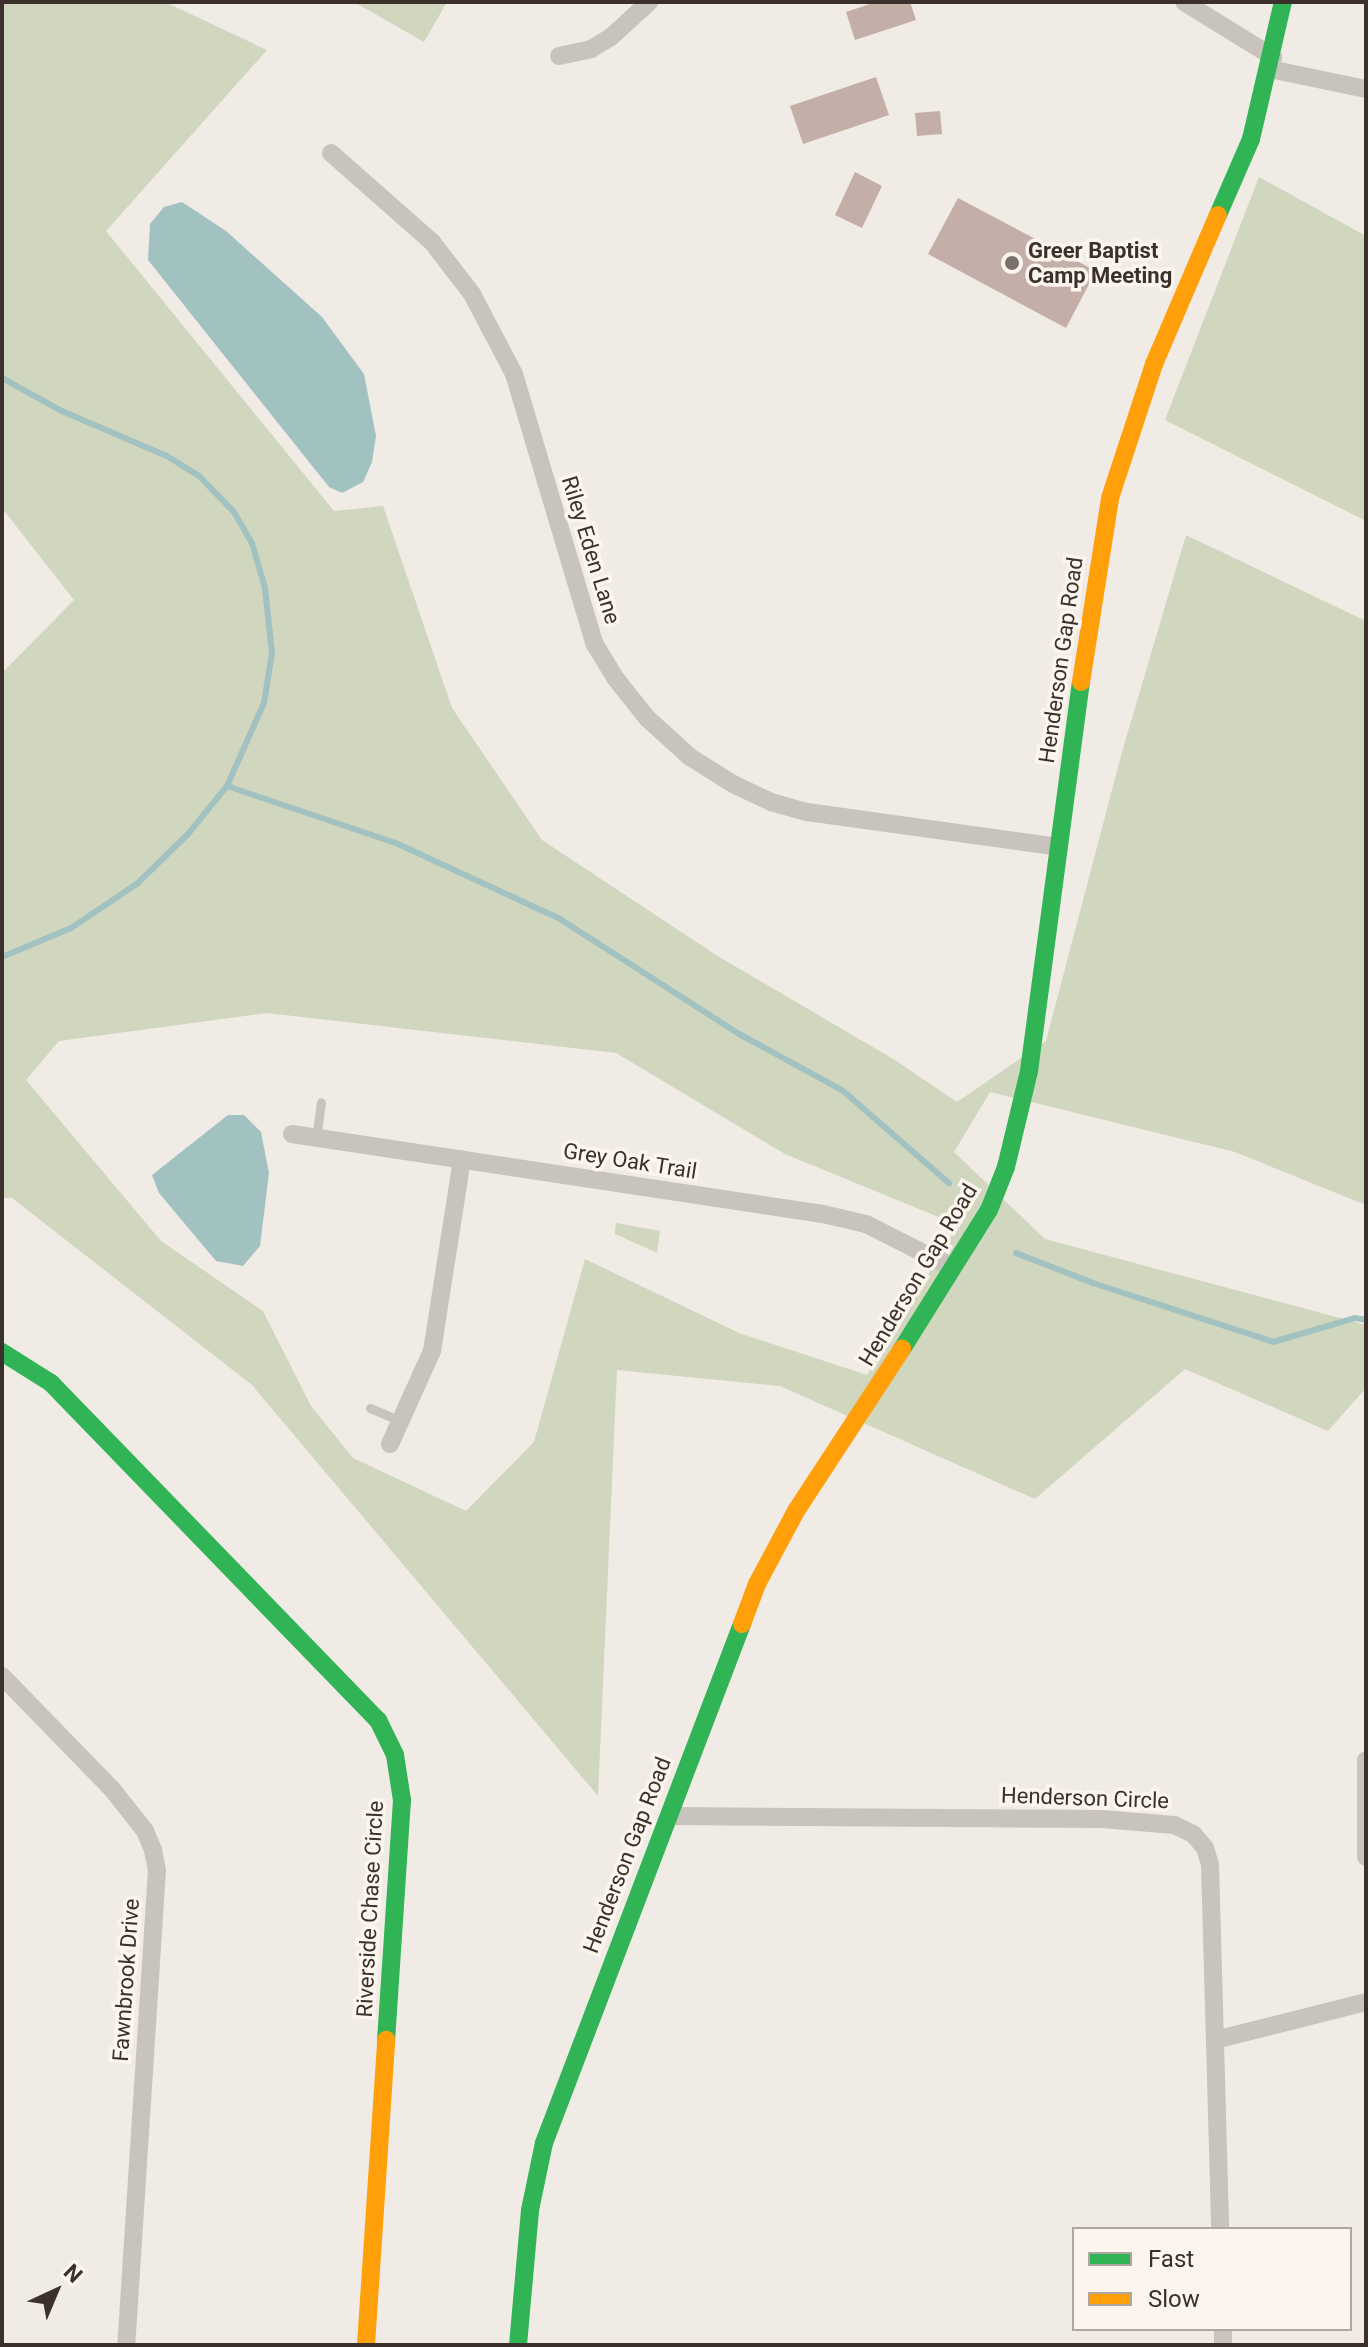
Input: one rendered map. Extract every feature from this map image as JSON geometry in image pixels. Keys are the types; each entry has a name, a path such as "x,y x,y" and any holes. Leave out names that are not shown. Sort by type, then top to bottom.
{"street":[{"path":"559,56 591,49 611,37 649,2"},
{"path":"1184,2 1272,63 1366,89"},
{"name":"Henderson Gap Road","path":"518,2345 530,2210 544,2143 717,1683 771,1554 989,1210 1020,1120 1094,582 1110,498 1154,364 1251,139 1272,63 1283,2"},
{"name":"Riley Eden Lane","path":"331,153 432,242 472,294 514,374 594,643 616,679 647,718 690,757 733,784 771,802 807,812 1059,847"},
{"name":"Grey Oak Trail","path":"292,1134 823,1214 866,1224 951,1267"},
{"path":"390,1444 432,1351 462,1159"},
{"name":"Riverside Chase Circle","path":"2,1352 51,1383 360,1698 378,1720 395,1755 402,1800 366,2345"},
{"name":"Fawnbrook Drive","path":"2,1676 112,1789 145,1831 157,1870 126,2345"},
{"path":"1366,1760 1366,1857"},
{"name":"Henderson Circle","path":"669,1816 1102,1819 1183,1828 1199,1841 1210,1864 1220,2227"},
{"path":"1215,2040 1366,2002"}],"lane":[{"path":"316,1138 321,1102"},
{"path":"370,1408 400,1421"}],"green space":[{"path":"2,2 165,2 267,50 106,231 334,511 383,506 452,708 542,840 716,955 895,1060 957,1102 1046,1041 1122,752 1186,535 1366,621 1366,1205 1235,1152 990,1092 954,1152 1045,1239 1366,1325 1366,1388 1328,1431 1185,1369 1035,1499 780,1386 617,1370 598,1796 252,1385 12,1198 2,1198 2,673 74,600 2,508","holes":["267,1013 616,1053 785,1154 958,1225 867,1375 739,1333 585,1259 534,1442 466,1511 353,1458 311,1406 263,1311 161,1241 26,1080 59,1041"]},
{"path":"354,2 447,2 424,42"},
{"path":"1259,177 1366,236 1366,521 1165,420"},
{"path":"616,1223 660,1231 657,1253 615,1234"}],"water":[{"path":"182,202 226,231 322,317 364,374 376,436 372,462 363,482 342,493 329,487 148,260 150,224 164,207"},
{"path":"228,1115 244,1115 261,1132 269,1173 260,1246 243,1266 216,1261 159,1193 152,1175"}],"building":[{"path":"876,2 910,2 916,20 855,40 846,12"},
{"path":"876,77 889,115 803,144 790,106"},
{"path":"940,111 942,134 917,136 915,113"},
{"path":"855,172 882,186 862,228 835,215"},
{"name":"Greer Baptist Camp Meeting","path":"958,198 1096,271 1066,328 928,254"}],"waterway":[{"path":"2,378 62,411 167,456 199,476 234,512 252,543 265,588 272,653 264,703 227,786 188,834 138,883 71,928 2,957"},
{"path":"227,786 398,844 560,919 741,1035 842,1090 949,1183"},
{"path":"1016,1253 1093,1283 1273,1342 1355,1318 1366,1320"}],"traffic: fast":[{"path":"1218,215 1251,139 1283,2"},
{"path":"902,1349 989,1210 1006,1167 1029,1071 1081,682"},
{"path":"2,1352 51,1383 378,1720 395,1755 402,1800 386,2040"},
{"path":"518,2345 530,2210 544,2143 742,1624"}],"traffic: slow":[{"path":"1081,682 1110,498 1154,364 1218,215"},
{"path":"742,1624 757,1584 796,1511 902,1349"},
{"path":"366,2345 386,2040"}],"place":[{"name":"Greer Baptist Camp Meeting","path":"1012,263"}]}
